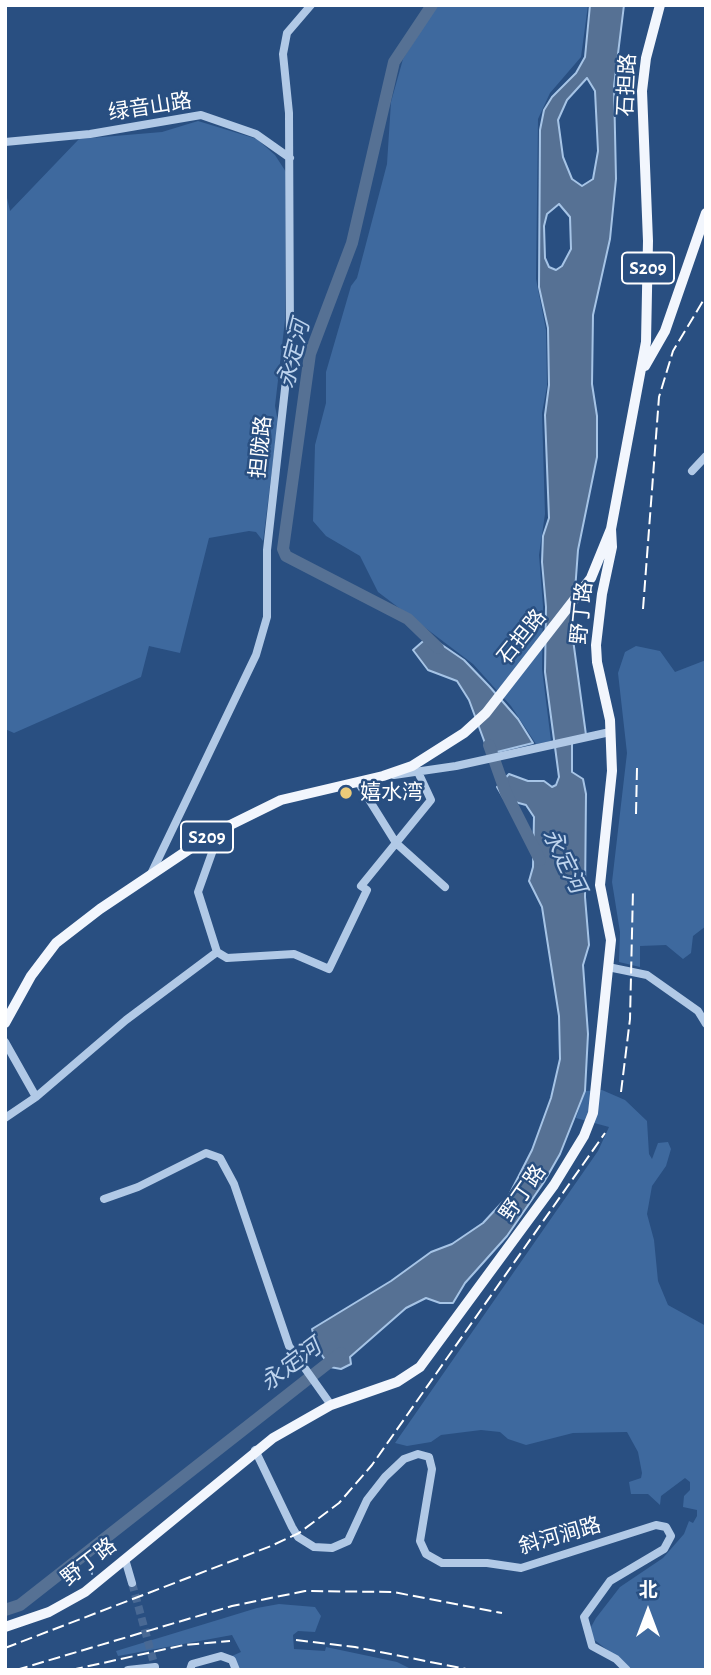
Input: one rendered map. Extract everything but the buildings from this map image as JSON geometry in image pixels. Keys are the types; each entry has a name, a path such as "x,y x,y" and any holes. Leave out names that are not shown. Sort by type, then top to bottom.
{"main road":[{"name":"石担路","path":"5,1023 31,976 56,943 212,834 281,800 383,776 425,759 464,733 486,713 591,578 611,529 642,369 648,289 642,91 646,58 660,5"},
{"path":"642,369 665,331 706,213"},
{"name":"野丁路","path":"5,1627 68,1603 255,1450 331,1405 397,1382 420,1367 554,1185 578,1146 593,1113 601,1013 611,940 600,870 612,771 610,732 596,645 602,594 612,547 611,529"}],"street":[{"name":"担陇路","path":"150,876 256,655 267,617 267,550 290,344 289,113 283,54 287,33 311,5"},
{"name":"绿音山路","path":"5,142 98,133 201,114 256,134 290,158"},
{"path":"691,471 706,456"},
{"path":"383,776 475,762 610,732"},
{"path":"212,834 213,850 200,879 198,892 217,952 227,958 294,954 329,970 367,890 362,886 431,800 418,772"},
{"path":"358,782 396,843 444,887"},
{"path":"5,1118 36,1097 126,1020 217,952"},
{"path":"608,967 647,975 698,1012 706,1024"},
{"path":"5,1042 36,1097"},
{"path":"104,1199 138,1186 206,1153 220,1158 234,1184 289,1346 331,1405"},
{"name":"斜河涧路","path":"255,1450 298,1537 314,1547 332,1548 348,1541 367,1500 385,1477 404,1459 418,1454 429,1457 432,1469 421,1527 422,1549 430,1559 442,1563 487,1563 521,1568 656,1525 666,1527 671,1536 664,1549 610,1581 584,1617 592,1646 616,1659 627,1670"},
{"path":"125,1559 132,1583"},
{"path":"190,1670 192,1664 208,1657 220,1656 232,1660 236,1670"},
{"path":"128,1670 150,1668"}],"shaded area":[{"path":"437,5 588,5 581,57 550,93 538,119 536,279 546,330 547,386 542,413 545,514 539,555 543,606 542,669 551,741 536,744 511,706 473,664 378,592 360,556 326,536 313,521 315,445 326,403 326,372 351,286 357,278 387,164 391,102 403,59"},
{"path":"198,121 257,139 275,155 286,172 285,320 275,406 278,422 263,541 256,532 249,531 209,538 180,653 149,646 141,677 14,733 5,729 5,189 10,211 79,139 162,132"},
{"path":"636,646 660,651 675,672 706,660 706,926 693,936 691,953 683,959 666,945 640,946 640,967 619,962 620,932 612,882 627,753 618,673 625,652"},
{"path":"602,1090 625,1100 647,1121 649,1154 652,1159 658,1143 668,1142 671,1149 666,1166 652,1186 647,1214 654,1240 658,1281 668,1305 706,1326 706,1670 633,1670 592,1638 591,1627 620,1587 663,1558 684,1534 689,1521 693,1523 697,1516 697,1510 683,1507 684,1496 690,1490 690,1482 685,1478 661,1496 660,1505 648,1494 631,1494 629,1482 641,1478 642,1473 638,1452 627,1432 573,1433 526,1445 508,1439 500,1432 481,1430 441,1435 431,1442 407,1446 395,1443 598,1151 609,1127 576,1118 585,1091"},
{"path":"279,1604 315,1607 321,1616 315,1632 298,1631 293,1635 294,1649 325,1651 326,1647 397,1662 413,1670 239,1670 232,1656 241,1652 232,1635 118,1656 116,1651 257,1608"}],"water":[{"path":"590,5 624,5 614,86 616,179 610,239 593,315 592,384 597,416 597,457 578,550 572,632 586,735 572,738 572,772 583,779 586,794 585,897 589,945 583,965 588,1034 585,1091 560,1154 544,1182 507,1236 465,1283 453,1303 440,1303 426,1298 406,1308 350,1357 351,1364 341,1369 330,1367 317,1348 312,1329 391,1281 431,1252 452,1244 483,1223 509,1195 532,1150 551,1098 560,1059 559,1016 542,907 529,881 533,867 534,817 526,805 504,799 497,787 509,774 528,781 544,781 552,787 556,785 559,777 545,672 546,607 542,562 543,536 549,518 545,415 549,385 548,328 539,287 540,130 544,110 552,97 576,73 585,57","holes":["587,78 595,91 598,151 593,179 582,186 572,179 563,157 558,120 567,100","559,204 570,217 571,249 562,266 556,270 549,267 545,258 544,226 547,214"]},
{"path":"429,636 464,660 518,719 533,743 489,754 469,700 457,681 428,670 413,650"}],"waterway":[{"name":"永定河","path":"432,5 394,62 352,243 310,354 283,549 286,556 408,619 438,648"},
{"name":"永定河","path":"489,745 506,793 540,860"},
{"name":"永定河","path":"5,1610 20,1605 341,1353"},
{"path":"86,1552 92,1574"}],"tunnel":[{"path":"132,1583 155,1667"}],"railway":[{"path":"643,609 659,397 673,351 706,296"},
{"path":"636,814 637,768"},
{"path":"621,1092 630,1019 633,890"},
{"path":"5,1648 271,1546 299,1533 339,1503 372,1465 605,1133"},
{"path":"16,1670 232,1606 305,1591 393,1592 502,1613"},
{"path":"296,1640 355,1647 471,1670"},
{"path":"71,1670 184,1645 230,1641"}],"place":[{"name":"嬉水湾","path":"346,793"}]}
